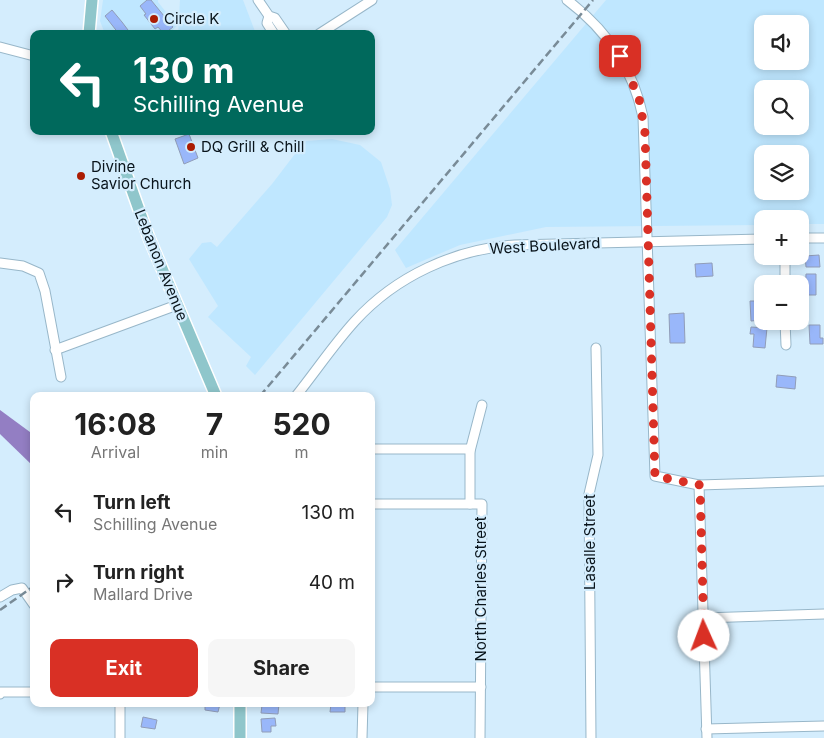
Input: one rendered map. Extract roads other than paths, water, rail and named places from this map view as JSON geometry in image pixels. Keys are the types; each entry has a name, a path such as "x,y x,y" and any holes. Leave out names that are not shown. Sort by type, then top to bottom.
{"main road":[{"path":"89,30 92,0"},
{"name":"Lebanon Avenue","path":"112,135 149,238 214,392"},
{"path":"240,707 240,738"}],"street":[{"path":"258,0 269,16 276,18 284,30"},
{"path":"326,30 372,0"},
{"path":"567,0 588,16 608,38 623,61 636,90 645,133 655,476 700,485 824,481"},
{"path":"269,16 267,23 271,30"},
{"path":"0,47 30,55"},
{"path":"809,238 824,238"},
{"name":"West Boulevard","path":"299,392 364,312 399,284 436,264 466,254 507,246 754,239"},
{"path":"0,263 23,266 39,273 45,291 61,377"},
{"path":"55,350 177,305"},
{"path":"785,330 786,345"},
{"name":"Lasalle Street","path":"591,738 589,494 598,455 596,348"},
{"name":"North Charles Street","path":"480,738 482,504 470,504 470,451 482,404"},
{"path":"375,449 470,449 470,451"},
{"path":"700,485 706,734 824,726"},
{"path":"375,504 470,504"},
{"path":"0,597 12,590 22,588 30,599"},
{"path":"703,618 824,614"},
{"path":"375,687 481,687"},
{"path":"0,693 30,692"},
{"path":"120,707 120,738"},
{"path":"362,707 362,738"}],"railway":[{"path":"263,392 593,0"},
{"path":"0,610 30,589"}],"place":[{"name":"Circle K","path":"154,19"},
{"name":"DQ Grill & Chill","path":"191,147"},
{"name":"Divine Savior Church","path":"81,176"}]}
